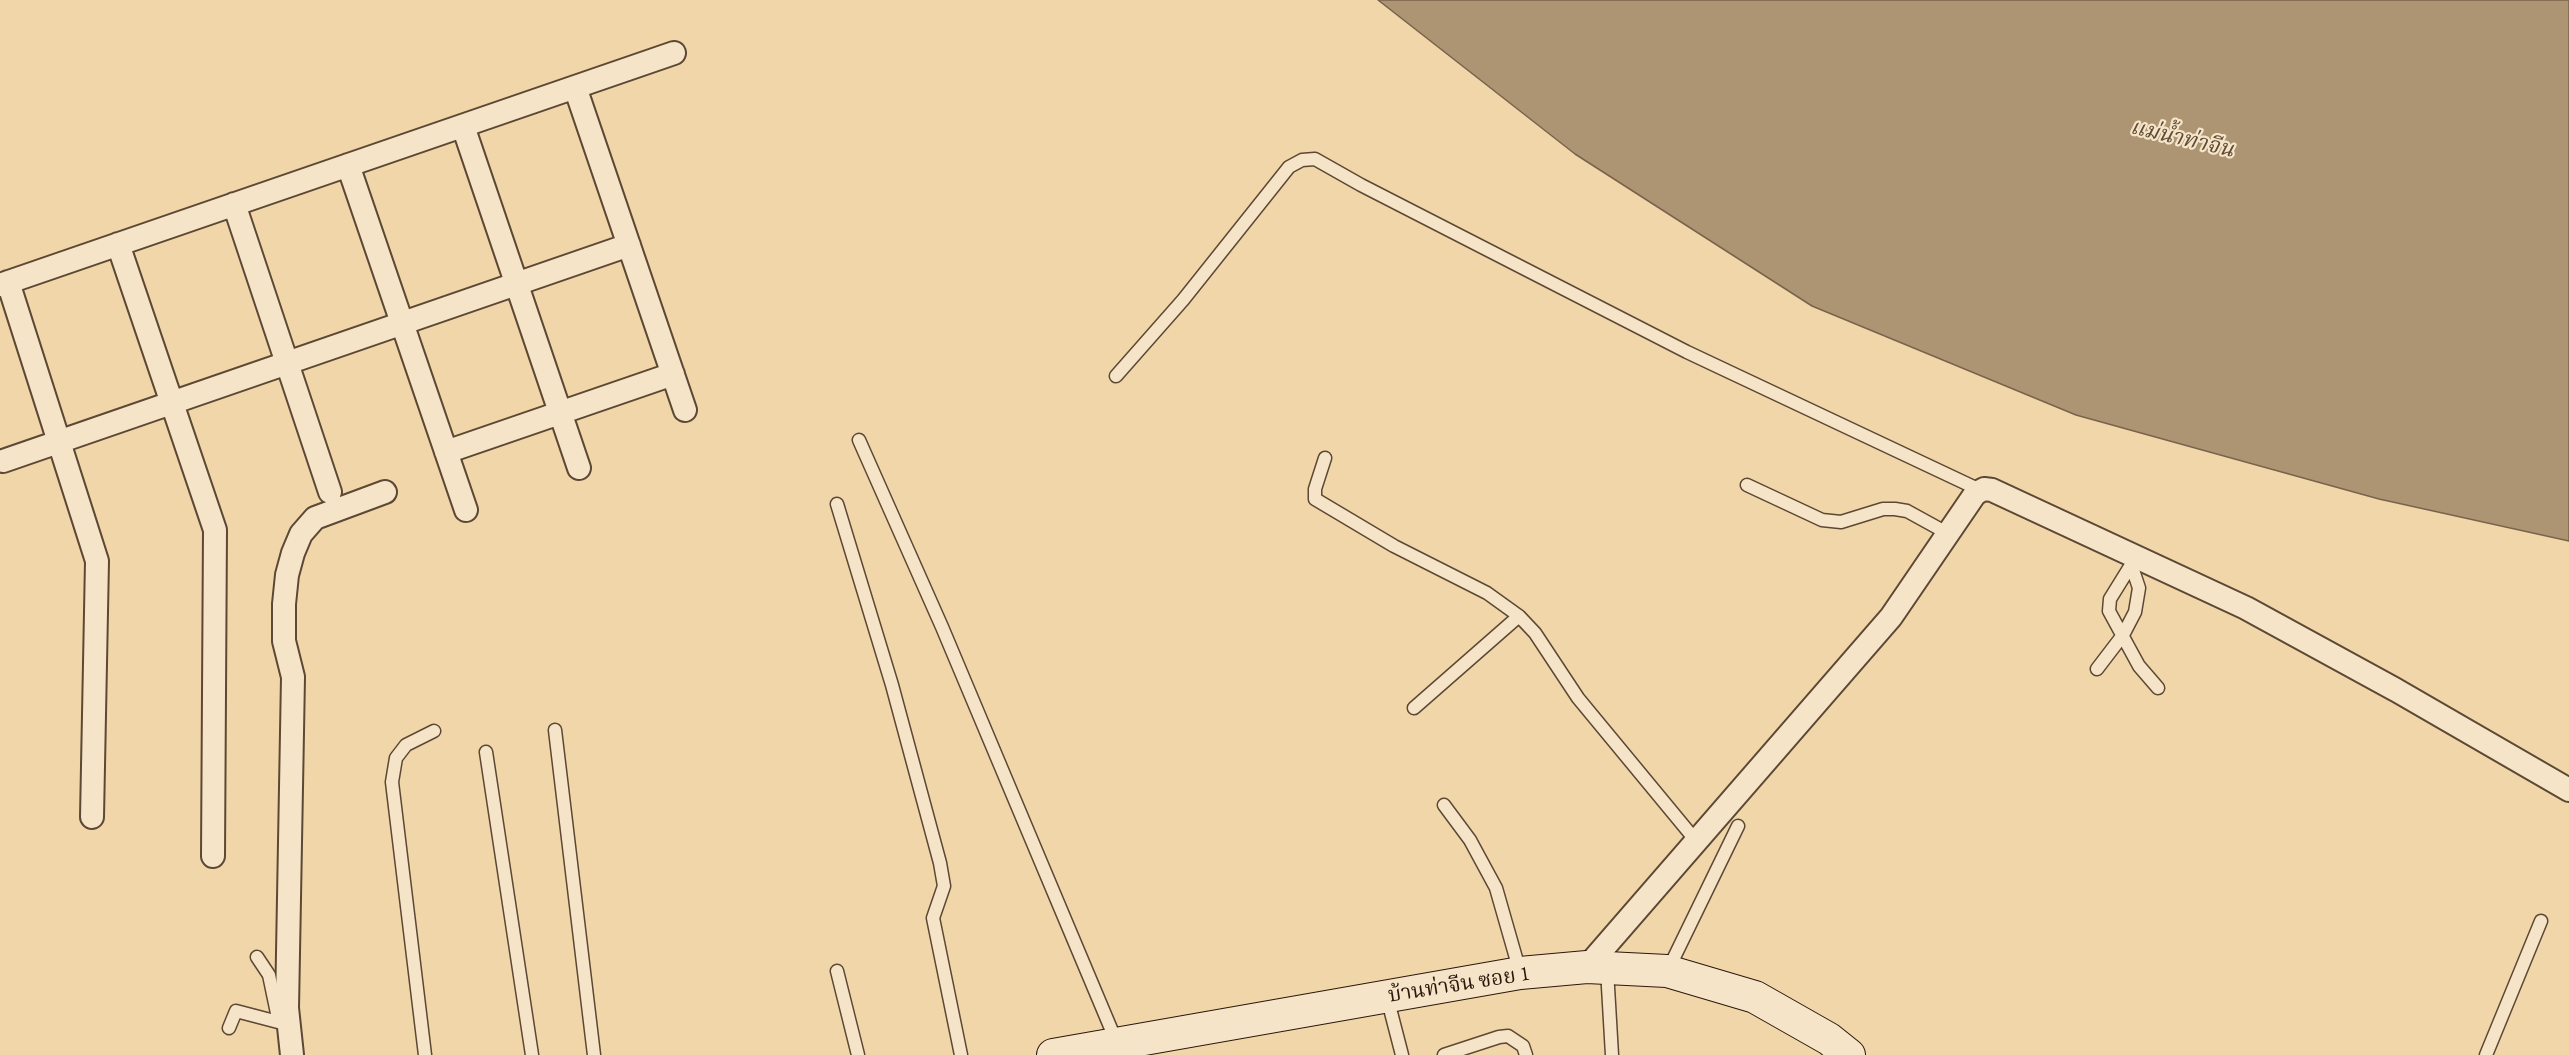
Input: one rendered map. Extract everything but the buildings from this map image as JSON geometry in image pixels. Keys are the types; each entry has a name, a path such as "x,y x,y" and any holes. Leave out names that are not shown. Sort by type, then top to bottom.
{"street":[{"path":"92,817 97,561 59,441 4,283 674,53"},
{"path":"575,87 685,410"},
{"path":"463,126 579,468"},
{"path":"348,165 466,510"},
{"path":"234,204 330,492"},
{"path":"118,244 215,530 213,856"},
{"path":"3,461 629,245"},
{"path":"446,452 673,374"},
{"path":"1597,968 1697,842 1891,617 1947,532 1980,490 1992,490 2132,563 2246,608 2396,690 2569,790"},
{"path":"292,1055 287,1008 288,838 293,677 284,641 287,575 292,553 301,534 315,518 385,492"},
{"name":"บ้านท่าจีน ซอย 1","path":"1053,1055 1119,1049 1387,996 1520,973 1597,968 1667,971 1755,997 1829,1039 1849,1055"}],"lane":[{"path":"1116,376 1183,300 1289,167 1302,160 1315,159 1361,185 1687,351 1980,490"},
{"path":"859,441 946,638 1119,1049"},
{"path":"1325,458 1315,489 1315,499 1321,505 1486,593 1519,616 1534,633 1578,698 1697,842"},
{"path":"1747,485 1822,520 1841,522 1883,509 1895,509 1907,511 1947,532"},
{"path":"837,504 892,685 940,863 944,886 933,918 961,1055"},
{"path":"2097,669 2131,623 2138,598 2137,580 2132,563"},
{"path":"2132,563 2109,604 2112,619 2139,666 2158,688"},
{"path":"1414,708 1519,616"},
{"path":"555,730 594,1055"},
{"path":"425,1055 392,782 396,758 406,745 434,731"},
{"path":"486,752 532,1055"},
{"path":"1444,805 1470,840 1496,888 1520,973"},
{"path":"1667,971 1738,826"},
{"path":"2486,1055 2541,921"},
{"path":"257,957 269,975 278,1022 281,1055"},
{"path":"1597,968 1612,1055"},
{"path":"837,971 858,1055"},
{"path":"1387,996 1402,1055"},
{"path":"229,1028 236,1011 278,1022"},
{"path":"1444,1055 1508,1036 1523,1046 1526,1055"}],"water":[{"name":"แม่น้ำท่าจีน","path":"1378,0 2569,0 2569,541 2379,499 2076,415 1812,306 1575,154"}]}
